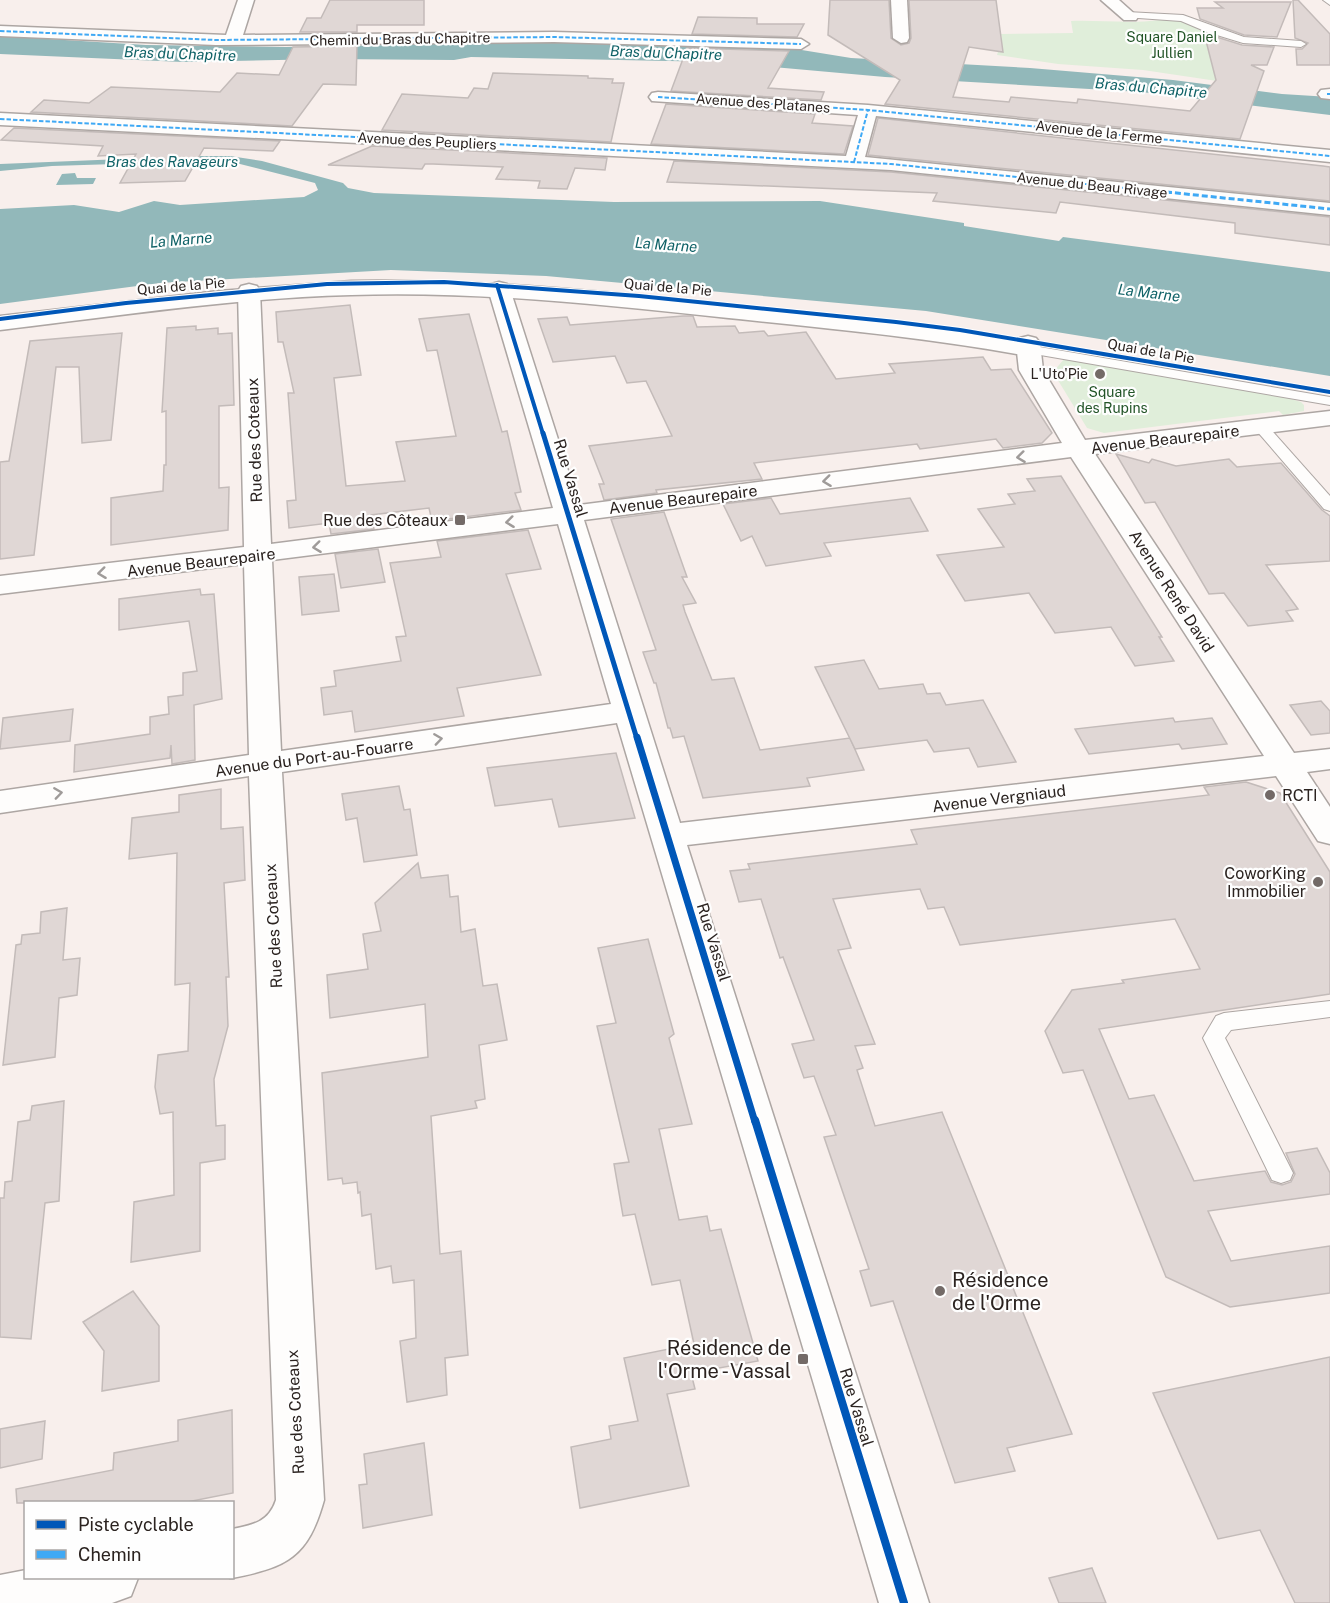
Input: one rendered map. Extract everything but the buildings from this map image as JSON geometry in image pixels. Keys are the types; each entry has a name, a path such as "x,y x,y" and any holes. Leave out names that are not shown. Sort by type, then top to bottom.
{"street":[{"path":"233,39 246,0"},
{"path":"899,0 901,38"},
{"path":"1109,0 1128,16"},
{"name":"Chemin du Bras du Chapitre","path":"0,31 85,37 344,40 529,37 801,44"},
{"name":"Avenue des Platanes","path":"658,96 868,110"},
{"path":"854,162 868,110"},
{"name":"Avenue de la Ferme","path":"868,110 1330,156"},
{"name":"Avenue des Peupliers","path":"0,119 854,162"},
{"name":"Avenue du Beau Rivage","path":"854,162 1330,209"},
{"name":"Quai de la Pie","path":"0,323 249,293 435,287 499,290 897,328 1028,346"},
{"name":"Rue Vassal","path":"499,290 904,1603"},
{"name":"Rue des Coteaux","path":"249,293 265,764 300,1500 295,1520 284,1537 249,1551"},
{"name":"Avenue René David","path":"1028,346 1031,370 1079,449 1330,833"},
{"name":"Avenue Beaurepaire","path":"0,585 258,555 1330,418"},
{"name":"Avenue du Port-au-Fouarre","path":"0,802 629,711"},
{"name":"Avenue Vergniaud","path":"668,836 1330,759"},
{"path":"0,1600 108,1579"}],"lane":[{"path":"1128,16 1183,18 1228,37 1301,44"},
{"name":"Quai de la Pie","path":"1028,346 1055,354 1330,401"},
{"path":"1273,425 1330,506"},
{"path":"1281,1173 1214,1038 1224,1022 1330,1010"}],"green space":[{"name":"Square Daniel Jullien","path":"1160,17 1185,20 1205,32 1217,81 1143,70 1058,64 997,55 1001,34 1073,33 1071,21 1138,22 1160,20"},
{"name":"Square des Rupins","path":"1065,358 1288,398 1301,402 1304,405 1304,411 1283,415 1279,411 1104,433 1087,428 1053,372"}],"water":[{"name":"Bras du Chapitre","path":"0,36 146,45 286,47 581,41 777,46 851,58 1030,68 1173,80 1282,94 1330,97 1330,115 1141,92 885,77 718,62 471,57 454,60 326,59 183,62 0,54"},
{"path":"230,156 262,161 343,183 348,188 374,193 614,202 820,201 964,223 964,226 1059,241 1063,237 1330,272 1330,376 926,311 546,276 391,270 160,283 0,304 0,209 74,205 119,212 154,201 180,205 304,197 318,190 315,183 240,164 210,161 52,166 0,171 0,164"},
{"path":"75,173 77,178 96,178 93,184 56,185 62,174"}],"marked path":[{"path":"0,31 216,40 554,37 801,44"},
{"path":"658,97 868,110 1330,156"},
{"path":"854,162 868,110"},
{"path":"0,119 891,164 1330,209"}],"cycle path":[{"path":"0,319 126,303 327,284 444,282 639,296 896,322 960,330 1330,392"},
{"path":"497,285 904,1603"}],"place":[{"name":"L'Uto'Pie","path":"1100,374"},
{"name":"Rue des Côteaux","path":"460,520"},
{"name":"RCTI","path":"1270,795"},
{"name":"CoworKing Immobilier","path":"1318,882"},
{"name":"Résidence de l'Orme","path":"940,1291"},
{"name":"Résidence de l'Orme - Vassal","path":"803,1359"}],"water label":[{"name":"Bras des Ravageurs","path":"172,162"},
{"name":"La Marne","path":"181,240"},
{"name":"La Marne","path":"666,245"},
{"name":"La Marne","path":"1149,293"}]}
